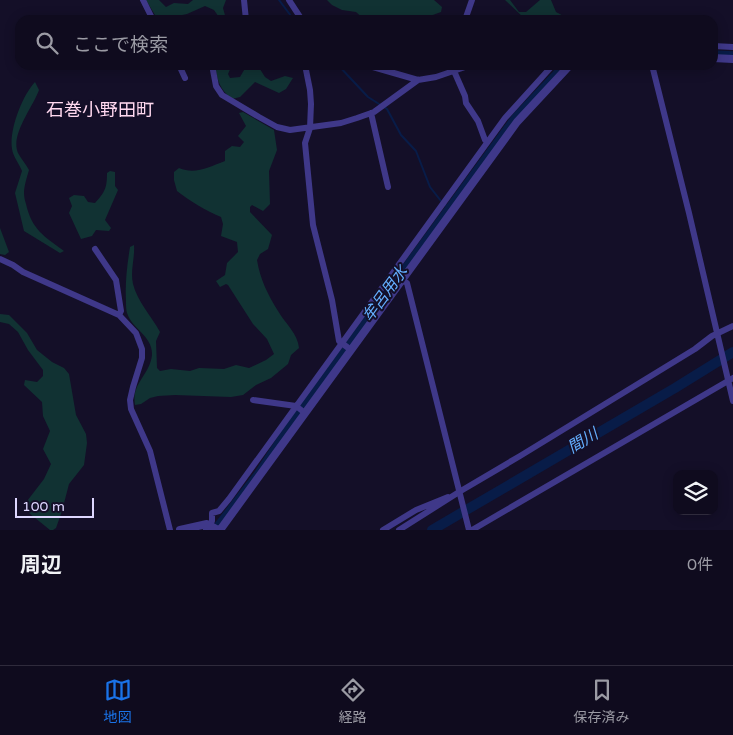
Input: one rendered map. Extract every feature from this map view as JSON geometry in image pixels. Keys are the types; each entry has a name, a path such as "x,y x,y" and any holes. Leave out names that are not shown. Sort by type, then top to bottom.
{"street":[{"path":"143,0 151,15"},
{"path":"244,0 246,15"},
{"path":"289,0 299,15"},
{"path":"467,15 472,0"},
{"path":"718,46 733,47"},
{"path":"718,58 733,59"},
{"path":"181,70 185,78"},
{"path":"213,70 219,91 237,104 284,129 310,128 341,123 371,113 418,80"},
{"path":"306,70 310,90 310,128 305,143 313,225 332,300 339,341 350,349"},
{"path":"383,70 418,80 426,80 457,70"},
{"path":"214,525 304,412 402,280 487,142 516,104 548,70"},
{"path":"214,525 221,508 445,208 516,122 565,70"},
{"path":"653,70 733,401"},
{"path":"454,71 466,102 478,121 484,140 487,142"},
{"path":"371,113 388,187"},
{"path":"95,249 116,280 121,311 119,315"},
{"path":"0,259 13,264 23,272 119,315 136,332 142,348 142,358 130,400 131,408 150,451 170,530"},
{"path":"402,280 407,283 459,493 470,530 729,380"},
{"path":"399,530 717,334 733,326"},
{"path":"253,400 296,406 304,412"},
{"path":"383,530 416,510 448,496 451,497"},
{"path":"180,530 201,525 214,525"}],"green space":[{"path":"146,0 159,0 166,7 174,3 188,4 193,0 226,0 223,8 225,15 218,15 214,10 205,6 182,15 155,15"},
{"path":"327,0 434,0 442,7 441,12 433,15 359,15 356,12 342,10"},
{"path":"505,0 510,0 519,12 526,12 540,0 551,0 556,12 562,15 521,15"},
{"path":"216,70 230,70 228,74 230,78 240,77 244,70 261,70 265,77 271,81 285,76 293,78 286,89 279,93 255,82 240,97 232,99 220,84"},
{"path":"35,82 39,90 23,121 16,146 18,153 29,170 24,193 29,213 40,232 64,251 60,253 24,231 15,193 22,171 13,152 12,132 21,104"},
{"path":"243,112 274,130 277,150 269,171 270,204 263,211 252,205 250,212 272,235 268,249 260,254 257,260 258,267 268,293 294,333 299,348 291,355 288,364 271,378 256,385 243,395 231,397 158,396 135,405 134,397 138,385 151,362 152,355 149,343 133,324 126,310 127,268 130,247 134,245 133,284 141,303 160,332 156,341 157,368 160,371 171,369 190,371 199,368 224,369 236,365 249,368 274,354 267,339 253,324 228,285 220,287 216,281 225,275 227,263 238,252 237,242 221,236 223,224 221,217 198,206 177,191 174,180 174,172 179,168 191,171 208,168 225,161 225,151 232,146 240,147 244,142 238,136 246,126 239,113"},
{"path":"110,171 115,172 115,186 118,190 105,220 111,228 109,231 96,230 92,236 81,239 69,213 72,206 69,198 74,195 84,196 88,202 95,203 105,190 107,173"},
{"path":"0,228 9,252 5,255 0,254"},
{"path":"0,314 9,315 27,333 37,350 52,362 64,368 69,374 76,415 86,434 87,443 84,465 69,484 62,511 56,528 53,530 50,530 29,513 24,505 44,479 51,464 43,449 50,431 43,416 42,402 24,385 25,380 37,382 43,376 43,370 28,350 18,332 9,324 0,322"}],"waterway":[{"path":"279,0 290,15"},
{"name":"牟呂用水","path":"718,53 733,54"},
{"path":"343,70 368,97 387,109 401,135 416,151 430,187 448,207"},
{"name":"牟呂用水","path":"213,530 257,473 286,429 514,117 558,70"},
{"name":"間川","path":"432,530 733,352"}],"district":[{"name":"石巻小野田町","path":"100,110"}]}
